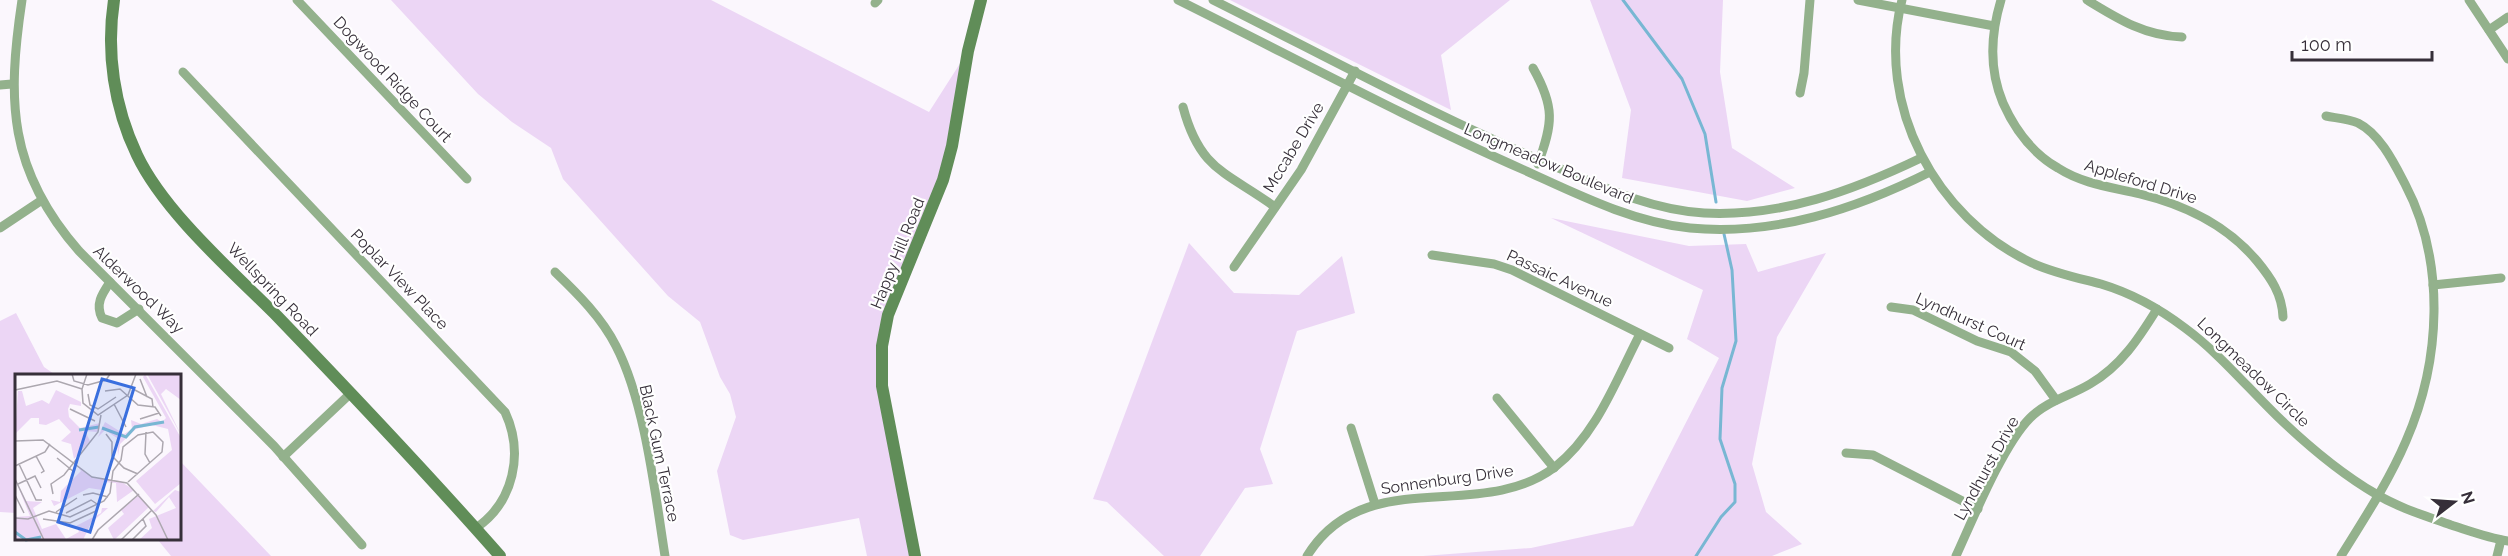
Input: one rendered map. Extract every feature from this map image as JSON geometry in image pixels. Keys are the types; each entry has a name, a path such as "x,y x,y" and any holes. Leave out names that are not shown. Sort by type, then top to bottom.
{"street":[{"name":"Alderwood Way","path":"22,0 12,84 19,135 31,176 42,200 68,238 284,457 362,545"},
{"name":"Wellspring Road","path":"114,0 110,36 115,84 129,135 152,181 217,255 351,393 500,556"},
{"name":"Dogwood Ridge Court","path":"297,0 467,179"},
{"name":"Happy Hill Road","path":"915,556 882,386 882,346 888,315 943,180 952,146 968,51 981,0"},
{"name":"Longmeadow Boulevard","path":"1178,0 1444,134 1533,175 1637,217 1689,228 1722,229 1767,226 1829,214 1887,193 1930,172"},
{"name":"Longmeadow Boulevard","path":"1214,0 1447,119 1539,160 1641,201 1686,211 1719,213 1789,207 1832,196 1877,179 1921,158"},
{"path":"1800,93 1804,73 1810,0"},
{"path":"1858,0 1901,4 1995,26"},
{"name":"Appleford Drive","path":"2001,0 1995,26 1993,65 2001,96 2016,128 2036,152 2060,170 2077,178 2165,201 2206,218 2224,229 2247,249 2270,276 2281,299 2283,317"},
{"path":"2087,0 2137,29 2182,37"},
{"path":"2469,0 2508,59"},
{"name":"Longmeadow Circle","path":"1901,4 1897,50 1899,82 1904,109 1921,158 1950,201 1997,243 2043,267 2124,292 2157,309 2200,338 2302,440 2377,495 2416,512 2504,540"},
{"path":"2489,30 2508,17"},
{"path":"1533,68 1551,110 1549,133 1533,175"},
{"name":"Mccabe Drive","path":"1234,267 1301,170 1355,71"},
{"name":"Poplar View Place","path":"183,72 505,412 515,446 510,483 501,504 476,528"},
{"path":"0,85 12,84"},
{"path":"1183,107 1194,140 1212,166 1275,207"},
{"path":"2326,116 2358,123 2386,151 2418,214 2426,238 2433,285 2431,346 2423,393 2406,441 2341,556"},
{"path":"0,228 42,200"},
{"name":"Passaic Avenue","path":"1432,255 1482,262 1512,270 1669,348"},
{"name":"Black Gum Terrace","path":"555,272 608,332 626,367 638,407 665,556"},
{"path":"2433,285 2501,278"},
{"path":"111,282 99,302 102,318 117,323 138,309"},
{"name":"Lyndhurst Court","path":"1891,307 1913,310 1977,341 2011,352 2035,370 2056,400"},
{"name":"Lyndhurst Drive","path":"1956,556 2020,430 2035,414 2056,400 2088,385 2116,366 2157,309"},
{"name":"Sonnenburg Drive","path":"1307,556 1335,525 1375,504 1415,496 1502,491 1528,482 1554,468 1591,428 1640,334"},
{"path":"284,457 351,393"},
{"path":"1497,398 1554,468"},
{"path":"1351,428 1375,504"},
{"path":"1846,453 1873,455 1978,509"},
{"path":"2497,556 2504,540"}],"shaded area":[{"path":"391,0 711,0 929,112 968,51 952,146 888,315 881,366 915,556 867,556 859,518 743,540 730,535 717,471 736,417 730,394 720,377 700,322 668,296 563,179 551,148 512,122 478,94"},
{"path":"1230,0 1510,0 1441,55 1451,110"},
{"path":"1590,0 1723,0 1720,72 1732,148 1795,188 1747,201 1622,178 1631,110"},
{"path":"1551,218 1689,246 1746,244 1758,272 1826,253 1777,337 1752,464 1766,512 1802,544 1772,556 1423,556 1531,548 1633,526 1719,358 1687,339 1703,290"},
{"path":"1189,243 1234,293 1299,295 1342,256 1355,313 1297,331 1260,449 1273,484 1245,488 1200,556 1164,556 1107,502 1093,499"},
{"path":"16,313 44,367 54,374 15,374 15,513 0,512 0,321"},
{"path":"182,463 271,556 171,556 159,541 182,541"}],"waterway":[{"path":"1623,0 1682,79 1705,134 1716,202"},
{"path":"1696,556 1721,517 1735,502 1735,484 1720,439 1722,388 1736,341 1732,270 1724,234"}]}
